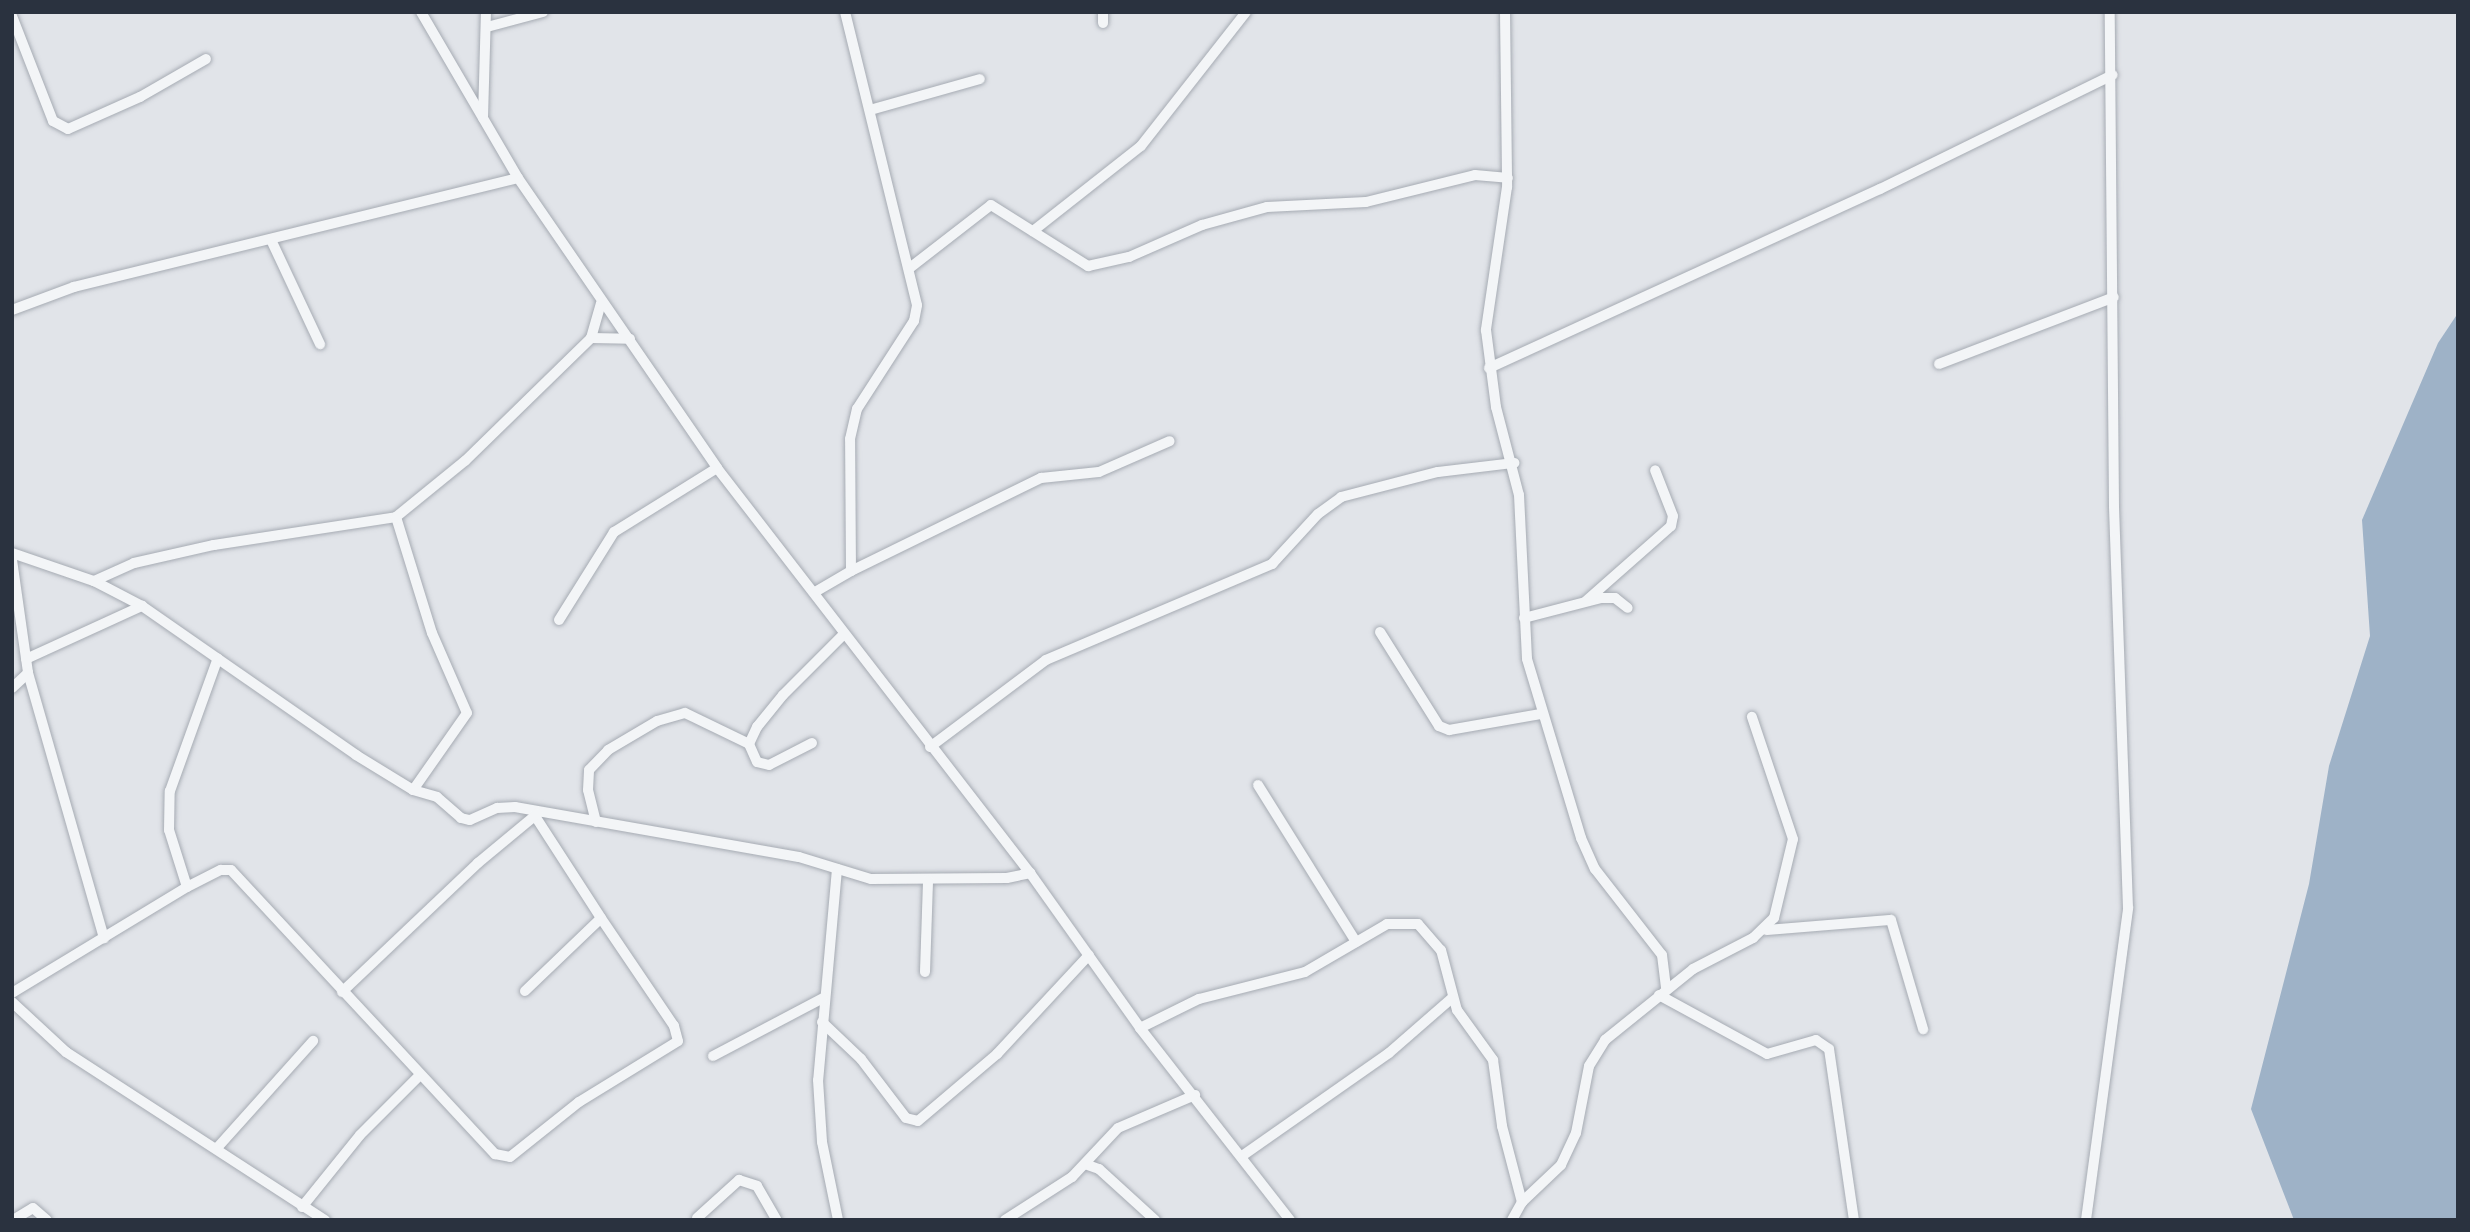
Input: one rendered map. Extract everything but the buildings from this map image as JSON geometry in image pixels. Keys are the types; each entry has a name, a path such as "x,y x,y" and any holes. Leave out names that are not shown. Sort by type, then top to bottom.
{"street":[{"path":"421,12 519,178 717,468 816,592 844,635 1030,873 1140,1028 1290,1220"},
{"path":"484,118 486,12"},
{"path":"487,27 543,12"},
{"path":"845,12 911,267 917,305 914,321 867,387 850,439 850,571"},
{"path":"1033,230 1142,146 1246,12"},
{"path":"1505,12 1508,178 1486,330 1489,368 1514,463 1527,659 1541,713 1581,838 1595,869 1662,955 1663,993"},
{"path":"2086,1220 2128,908 2114,506 2113,75 2110,12"},
{"path":"12,16 53,121 68,129 140,97 206,59"},
{"path":"1489,368 1868,195 2113,75"},
{"path":"870,110 980,79"},
{"path":"911,267 991,205 1088,266 1129,257 1202,225 1267,207 1366,202 1475,175 1508,178"},
{"path":"12,310 74,287 272,242 519,178"},
{"path":"272,242 320,344"},
{"path":"1939,364 2113,297"},
{"path":"94,580 134,563 214,545 396,517 465,461 591,338 601,301"},
{"path":"591,338 630,339"},
{"path":"816,592 850,571 1041,478 1099,472 1170,441"},
{"path":"930,747 1046,660 1272,564 1318,514 1341,497 1438,472 1514,463"},
{"path":"559,620 614,532 717,468"},
{"path":"1586,601 1671,526 1673,516 1655,470"},
{"path":"396,517 432,634 467,713 466,721 413,790"},
{"path":"12,553 94,580 142,606 413,790 437,797 470,820 506,807 536,815 596,822 799,858 871,879 1007,878 1030,873"},
{"path":"12,560 28,673 104,938"},
{"path":"1524,618 1586,601 1615,598 1628,608"},
{"path":"26,659 142,606"},
{"path":"1380,632 1438,726 1449,730 1541,713"},
{"path":"748,744 757,727 783,695 844,635"},
{"path":"187,887 169,830 170,791 176,763 218,658"},
{"path":"12,688 28,673"},
{"path":"596,822 588,790 589,770 608,750 657,721 685,713 748,744 757,762 769,765 812,743"},
{"path":"1752,717 1793,839 1774,918 1766,930"},
{"path":"1258,785 1356,942"},
{"path":"12,993 187,887 220,870 231,870 495,1154 510,1157 579,1102 674,1046 678,1041 674,1026 536,815"},
{"path":"342,992 478,863 536,815"},
{"path":"836,869 823,998 818,1115 838,1220"},
{"path":"925,972 928,880"},
{"path":"525,991 601,918"},
{"path":"1512,1220 1522,1202 1560,1165 1576,1133 1594,1053 1693,969 1766,930 1891,920 1923,1029"},
{"path":"1140,1028 1199,999 1305,972 1387,924 1418,924 1441,950 1452,998 1493,1060 1502,1126 1522,1202"},
{"path":"822,1022 861,1059 906,1118 918,1121 997,1055 1089,956"},
{"path":"1663,993 1767,1054 1816,1040 1829,1049 1854,1220"},
{"path":"713,1056 823,998"},
{"path":"1242,1156 1373,1065 1452,998"},
{"path":"12,1002 66,1052 325,1220"},
{"path":"217,1148 313,1041"},
{"path":"302,1207 360,1135 420,1075"},
{"path":"1005,1220 1072,1177 1118,1128 1195,1095"},
{"path":"1085,1164 1099,1169 1155,1220"},
{"path":"697,1218 739,1180 757,1186 777,1220"},
{"path":"13,1220 33,1208 47,1220"}],"water":[{"path":"2458,313 2458,1220 2294,1220 2251,1109 2309,884 2329,766 2370,636 2362,520 2438,343"}]}
